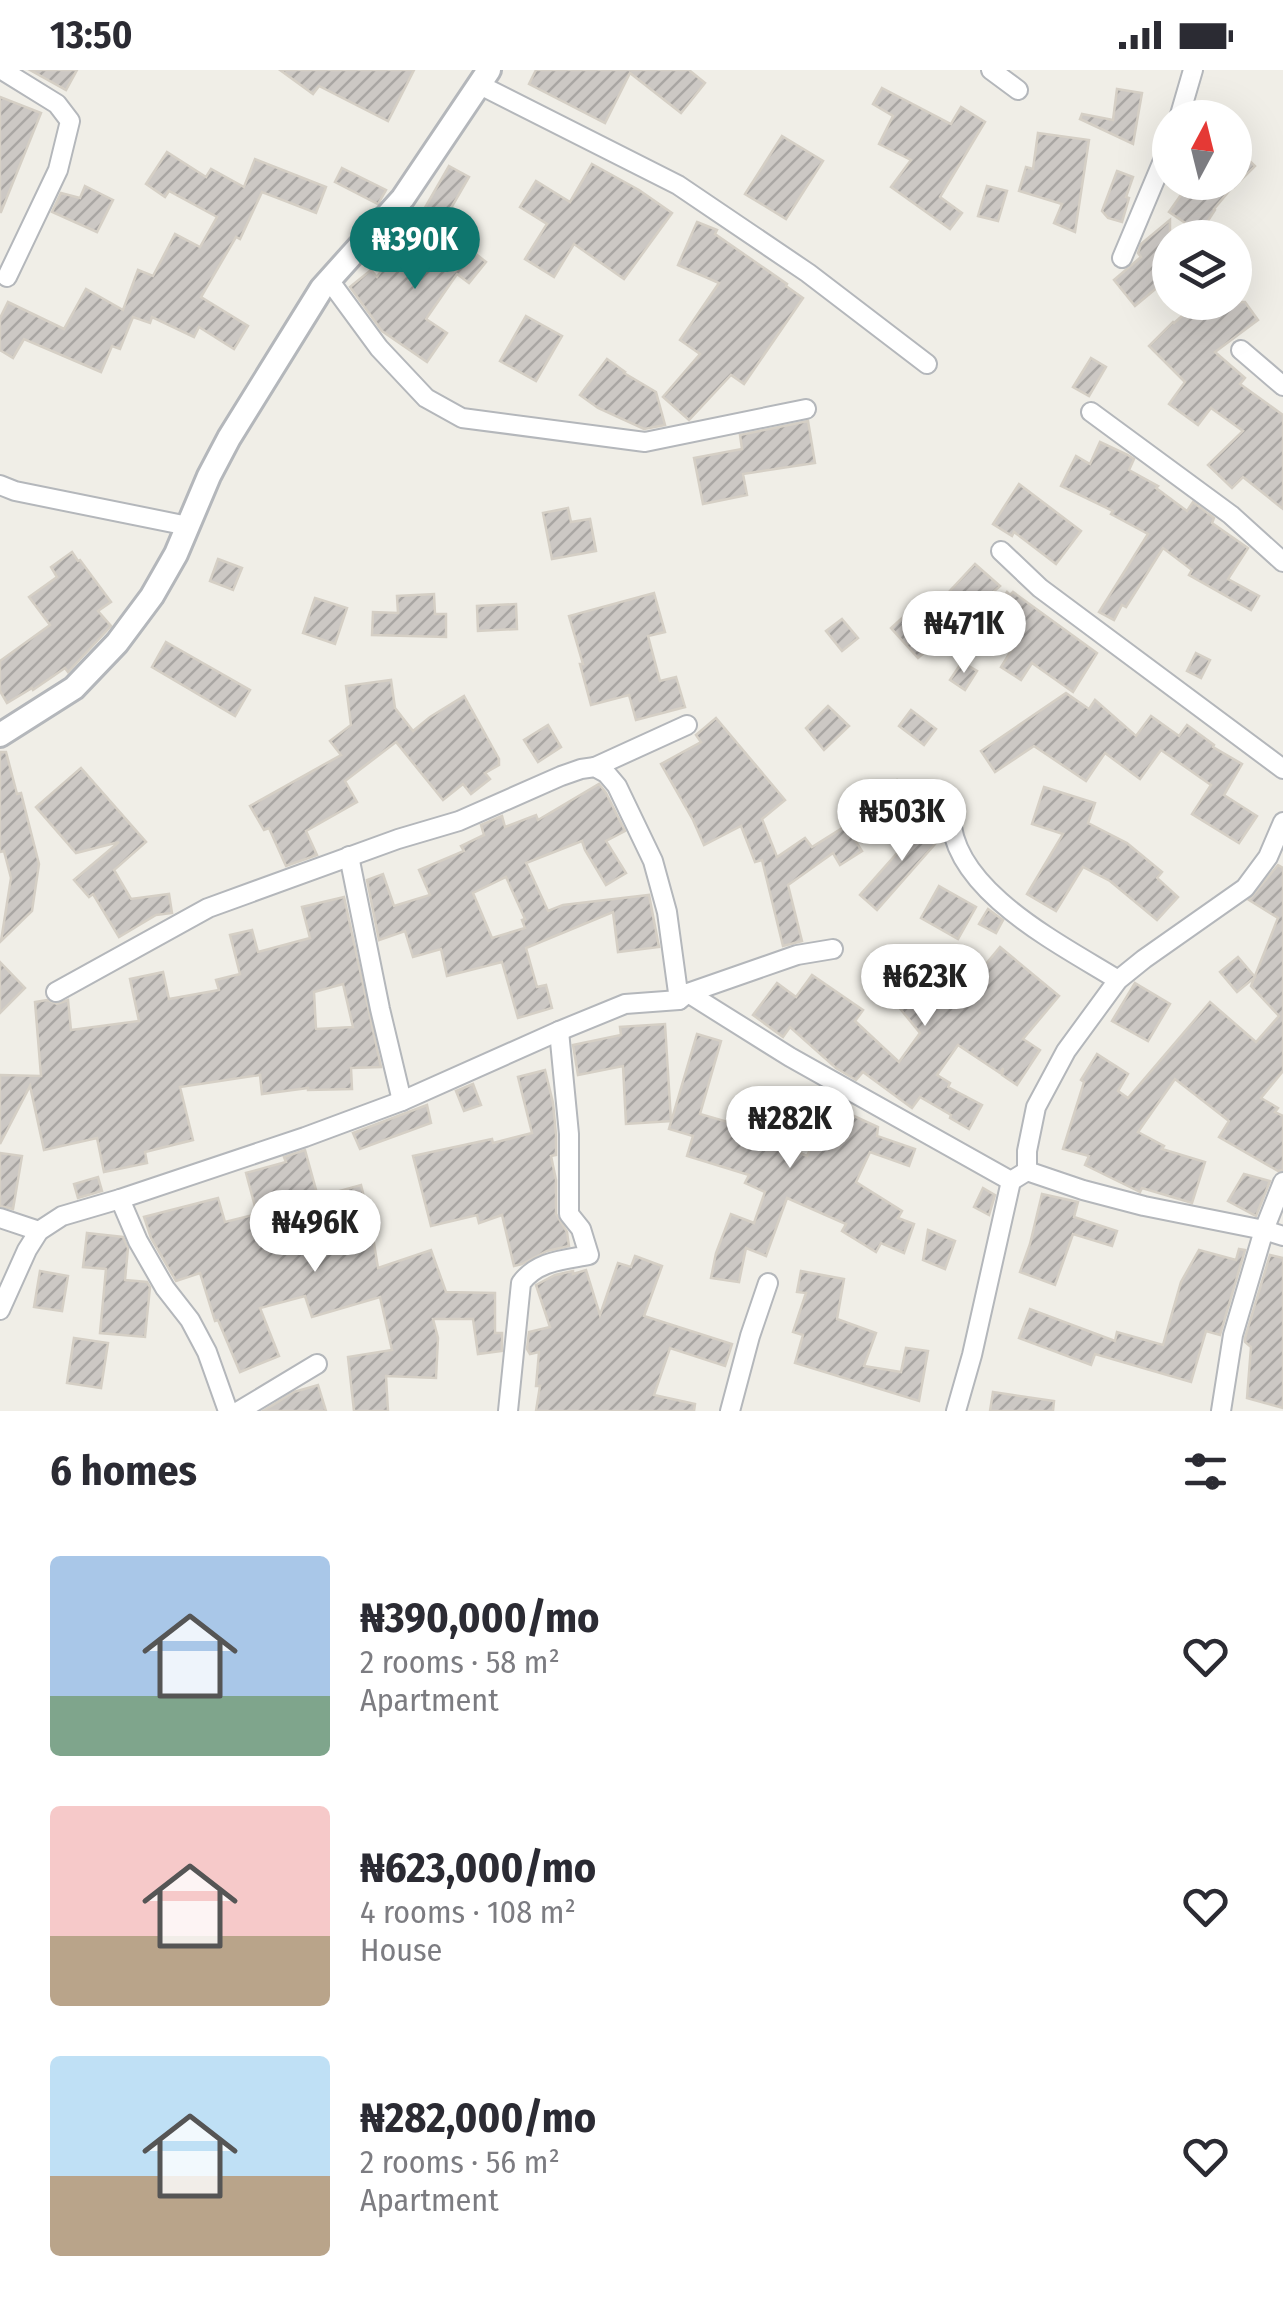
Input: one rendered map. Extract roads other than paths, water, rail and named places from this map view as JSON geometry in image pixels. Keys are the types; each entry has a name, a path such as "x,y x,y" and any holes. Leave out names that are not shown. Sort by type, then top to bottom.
{"street":[{"path":"2,70 57,104 70,121 58,170 7,278"},
{"path":"991,70 1018,90"},
{"path":"1184,100 1193,70"},
{"path":"0,736 74,688 117,643 152,596 176,554 208,476 303,318 329,280 403,198 485,78 678,185 808,273 927,364"},
{"path":"1122,258 1152,187"},
{"path":"329,280 379,348 426,398 462,418 645,442 806,409"},
{"path":"1241,350 1283,386"},
{"path":"1091,412 1231,515 1283,562"},
{"path":"0,484 15,491 188,526"},
{"path":"1001,551 1040,588 1283,769"},
{"path":"56,992 208,908 459,820 561,776 595,768 687,725"},
{"path":"595,768 606,773 617,786 654,861 684,996 790,1057 1019,1176 1283,1236"},
{"path":"951,814 950,829 958,848 985,887 1030,923 1118,980"},
{"path":"956,1411 1036,1107 1066,1051 1118,980 1245,888 1268,857 1283,822"},
{"path":"349,856 402,1101"},
{"path":"0,1310 39,1231 62,1216 305,1137 402,1101 625,1004 684,996 797,955 833,949"},
{"path":"508,1411 521,1283 544,1264 589,1256 581,1230 569,1214 569,1134 560,1030"},
{"path":"1221,1411 1233,1335 1264,1230 1283,1182"},
{"path":"120,1199 138,1241 207,1352 228,1411"},
{"path":"0,1218 39,1231"},
{"path":"730,1411 768,1283"},
{"path":"239,1411 317,1364"}]}
